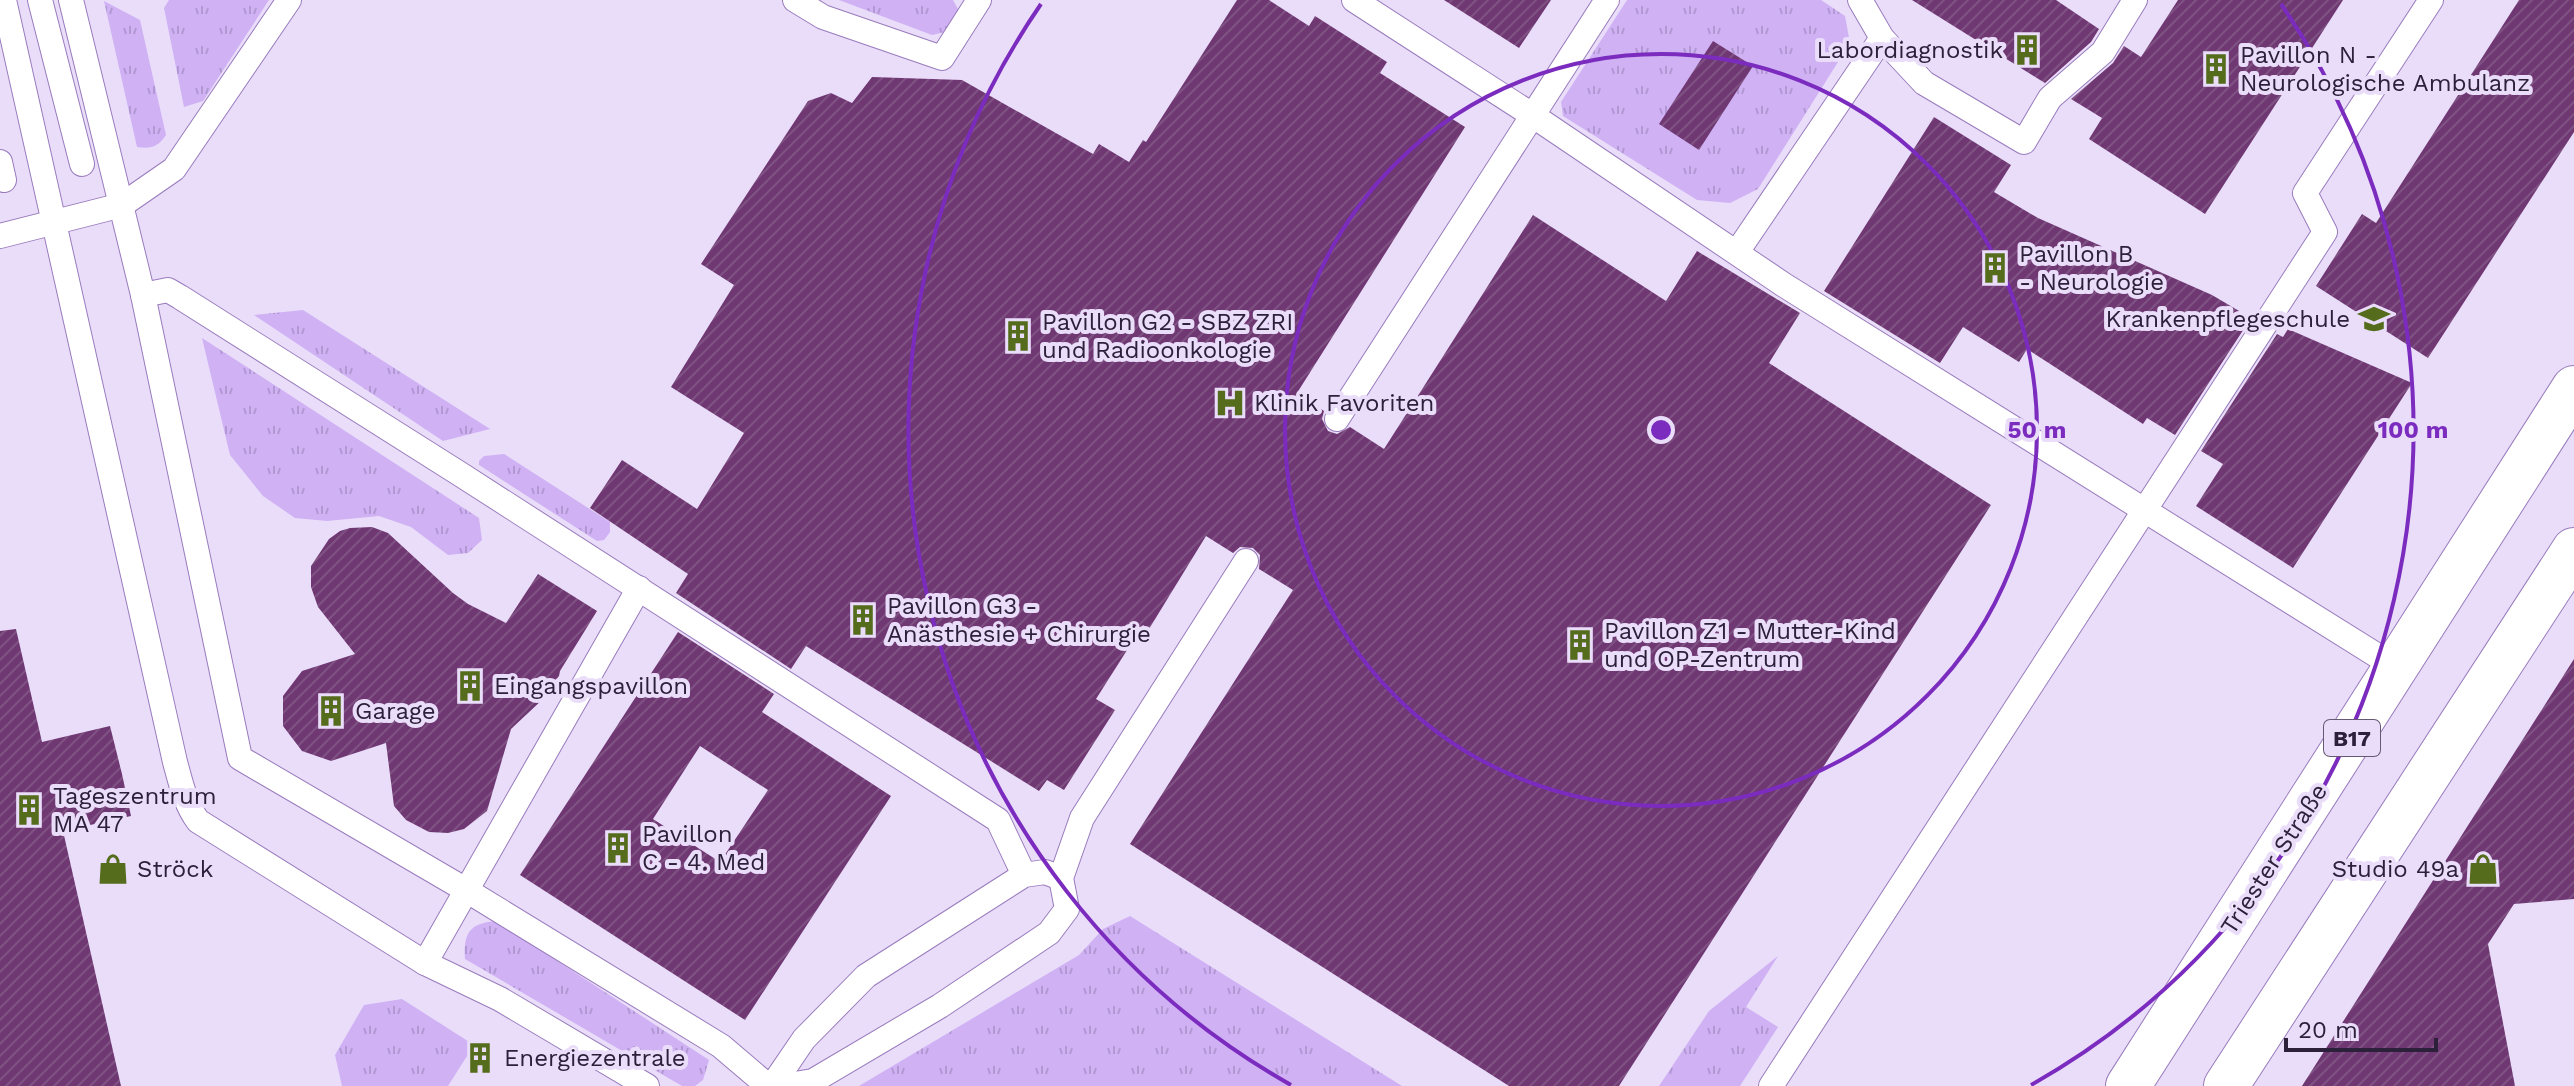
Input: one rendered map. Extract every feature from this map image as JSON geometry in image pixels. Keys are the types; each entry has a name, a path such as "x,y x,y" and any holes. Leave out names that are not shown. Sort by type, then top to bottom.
{"main road":[{"name":"Triester Straße","path":"2128,1086 2574,388"},
{"path":"2226,1086 2574,550"}],"lane":[{"path":"4,0 175,762 191,811 198,821 425,963 500,999 647,1086"},
{"path":"40,0 82,164"},
{"path":"71,0 143,295 240,758 466,890 721,1046 770,1086 804,1039 866,976 1024,875 1045,872 1061,878"},
{"path":"0,236 122,205 174,169 289,0"},
{"path":"795,0 823,17 942,58 979,0"},
{"path":"1354,0 1532,115 1784,285 2397,668"},
{"path":"1337,419 1607,0"},
{"path":"1860,0 1882,38 1924,83 2024,142 2050,98 2103,52 2135,0"},
{"path":"1771,1086 2325,232 2305,193 2431,0"},
{"path":"1737,252 1882,38"},
{"path":"143,295 168,290 998,820 1024,875"},
{"path":"782,1086 813,1081 940,1006 1049,933 1067,909 1061,878 1082,818 1246,561"},
{"path":"425,963 639,588"}],"green space":[{"path":"169,0 269,0 203,101 184,107 164,8"},
{"path":"839,0 953,0 958,9 945,32 932,35"},
{"path":"1627,0 1821,0 1845,16 1850,43 1758,189 1730,203 1697,200 1563,116 1561,102"},
{"path":"104,1 140,20 166,135 154,146 137,147"},
{"path":"303,310 490,429 443,441 254,315"},
{"path":"202,338 479,518 482,540 468,553 448,555 411,527 379,516 327,521 295,518 263,496 230,455"},
{"path":"504,454 610,522 610,532 604,540 597,541 479,465 484,456"},
{"path":"1130,916 1402,1086 859,1086 1079,955 1103,929"},
{"path":"496,921 709,1060 703,1080 695,1086 682,1086 465,959 465,942 470,931 480,924"},
{"path":"1778,956 1746,1007 1778,1027 1740,1086 1659,1086 1709,1011"},
{"path":"402,999 474,1045 448,1086 342,1086 335,1055 364,1005"}],"building":[{"path":"1237,0 1269,0 1309,26 1315,16 1387,62 1380,73 1465,127 1297,393 1324,411 1322,419 1328,431 1337,434 1350,427 1384,449 1533,215 1666,301 1697,251 1800,313 1769,363 1991,505 1619,1086 1509,1086 1130,844 1293,590 1259,569 1260,555 1253,548 1240,547 1233,553 1206,536 1149,629 1143,625 1096,699 1115,710 1064,790 1047,780 1039,791 806,646 791,669 676,593 688,574 590,508 622,460 697,509 744,433 671,387 734,285 701,264 808,101 831,93 852,103 872,77 962,80 1093,154 1099,144 1129,162 1143,140 1146,142"},
{"path":"1444,0 1551,0 1519,48"},
{"name":"Labordiagnostik","path":"1912,0 2056,0 2099,29 2091,42 2045,83"},
{"name":"Pavillon N - Neurologische Ambulanz","path":"2178,0 2343,0 2205,214 2089,139 2102,118 2071,99 2113,63 2124,46 2141,57"},
{"path":"2519,0 2574,0 2574,132 2428,358 2316,286 2362,214 2376,223"},
{"path":"1713,41 1753,66 1699,150 1659,124"},
{"name":"Pavillon B - Neurologie","path":"1934,117 2011,165 1994,192 2038,218 2212,295 2251,318 2175,435 2147,418 2143,424 2027,349 2019,362 1963,327 1940,363 1824,291"},
{"path":"2288,329 2412,383 2293,568 2196,506 2223,464 2201,451 2277,334 2283,337"},
{"name":"Eingangspavillon","path":"372,527 388,533 468,604 506,623 538,574 597,611 543,699 511,729 487,811 464,829 448,833 429,832 406,820 394,806 386,743 331,761 302,751 283,726 283,696 302,671 355,654 318,607 311,587 311,566 329,539 340,531"},
{"name":"Tageszentrum MA 47","path":"16,629 42,742 110,726 122,774 131,816 63,831 121,1086 0,1086 0,631"},
{"name":"Pavillon C - 4. Med","path":"678,632 774,694 762,712 891,796 745,1020 520,875","holes":["700,746 768,790 720,862 653,819"]},
{"path":"2574,659 2574,899 2514,904 2488,944 2515,1086 2302,1086"}],"place":[{"name":"Labordiagnostik","path":"2027,50"},
{"name":"Pavillon N - Neurologische Ambulanz","path":"2216,69"},
{"name":"Pavillon B - Neurologie","path":"1995,268"},
{"name":"Krankenpflegeschule","path":"2374,319"},
{"name":"Pavillon G2 - SBZ ZRI und Radioonkologie","path":"1018,336"},
{"name":"Klinik Favoriten","path":"1230,403"},
{"name":"Pavillon G3 - Anästhesie + Chirurgie","path":"863,620"},
{"name":"Pavillon Z1 - Mutter-Kind und OP-Zentrum","path":"1580,645"},
{"name":"Eingangspavillon","path":"470,686"},
{"name":"Garage","path":"331,711"},
{"name":"Tageszentrum MA 47","path":"29,810"},
{"name":"Pavillon C - 4. Med","path":"618,848"},
{"name":"Ströck","path":"113,869"},
{"name":"Studio 49a","path":"2483,869"},
{"name":"Energiezentrale","path":"480,1058"}]}
